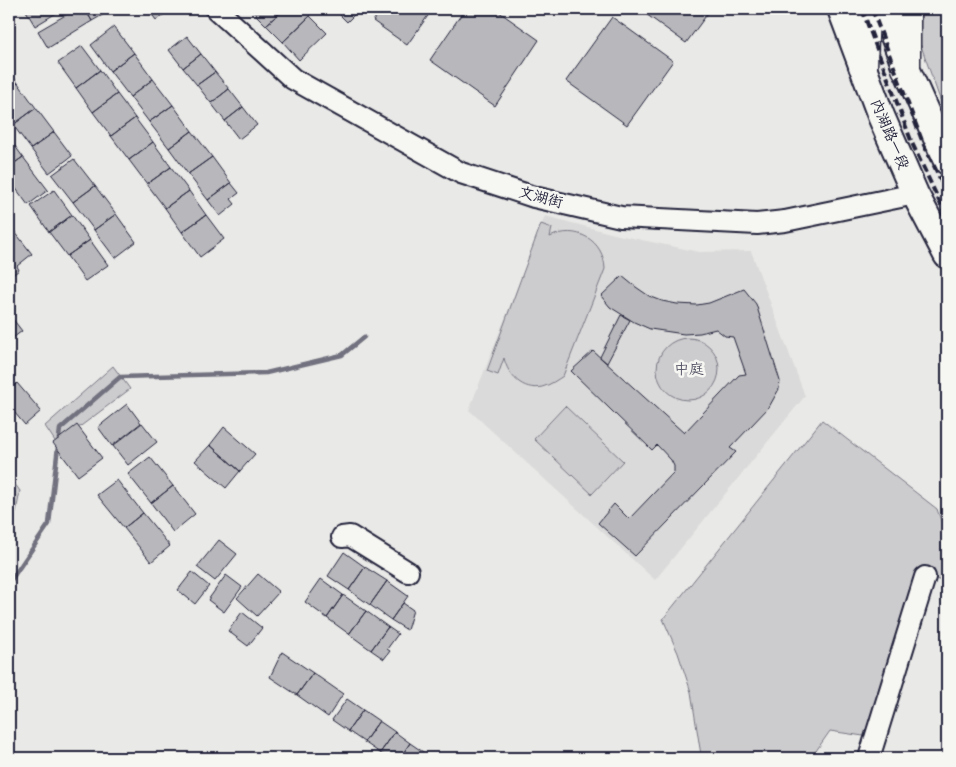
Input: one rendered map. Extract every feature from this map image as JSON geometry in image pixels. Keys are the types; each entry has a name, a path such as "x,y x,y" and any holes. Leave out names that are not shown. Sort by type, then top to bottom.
{"highway":[{"path":"863,66 865,9"},
{"path":"906,9 906,68"}],"main road":[{"name":"內湖路一段","path":"841,9 882,116 915,194 947,255"},
{"path":"884,9 906,68 947,161"}],"street":[{"name":"文湖街","path":"216,9 293,79 461,173 536,197 621,217 757,224 785,221 915,194"},
{"path":"342,537 350,536 408,572"},
{"path":"869,758 925,577"}],"shaded area":[{"path":"545,216 618,235 699,252 751,251 805,396 655,580 469,410"}],"green space":[{"path":"921,9 947,9 947,119 920,43"},
{"path":"541,224 552,228 550,237 569,232 587,237 600,250 605,269 563,376 548,385 535,388 517,381 509,371 504,358 498,375 487,371"},
{"name":"中庭","path":"688,338 700,341 710,347 716,357 719,369 716,381 710,391 700,397 688,400 676,397 666,391 660,381 657,369 660,357 666,347 676,341"},
{"path":"113,366 130,389 57,444 45,426"},
{"path":"565,406 623,461 592,494 534,439"},
{"path":"822,420 937,509 947,538 947,583 922,574 870,737 830,731 811,758 703,758 691,692 678,653 663,619"},
{"path":"9,476 20,491 9,549"}],"building":[{"path":"25,9 63,9 35,26"},
{"path":"76,9 85,9 92,21 48,48 38,31"},
{"path":"85,9 113,9 92,21"},
{"path":"148,9 172,9 156,20"},
{"path":"250,9 284,9 266,25"},
{"path":"284,9 303,9 310,16 283,42 266,25"},
{"path":"334,9 360,9 347,22"},
{"path":"382,9 432,10 407,45 373,21"},
{"path":"465,9 495,9 539,40 495,106 430,60"},
{"path":"639,9 711,9 686,43"},
{"path":"310,16 327,33 299,60 283,42"},
{"path":"612,17 673,61 627,125 566,81"},
{"path":"114,27 134,53 110,71 91,45"},
{"path":"187,36 201,54 183,68 169,50"},
{"path":"82,46 100,70 76,88 58,63"},
{"path":"134,53 153,79 130,97 110,71"},
{"path":"201,54 215,72 197,85 183,68"},
{"path":"100,70 117,94 93,112 76,88"},
{"path":"9,71 18,83 9,90"},
{"path":"215,72 229,89 211,103 197,85"},
{"path":"153,79 173,105 149,122 130,97"},
{"path":"18,83 36,108 13,125 9,119 9,90"},
{"path":"229,89 243,107 225,121 211,103"},
{"path":"117,94 135,118 111,136 93,112"},
{"path":"173,105 192,131 169,148 149,122"},
{"path":"243,107 257,125 239,139 225,121"},
{"path":"36,108 54,132 31,149 13,125"},
{"path":"135,118 153,142 129,160 111,136"},
{"path":"192,131 212,157 188,174 169,148"},
{"path":"54,132 72,156 49,173 31,149"},
{"path":"9,138 23,157 9,167"},
{"path":"153,142 171,167 147,184 129,160"},
{"path":"23,157 48,190 28,205 9,179 9,167"},
{"path":"212,157 231,183 208,200 188,174"},
{"path":"74,159 95,186 73,202 52,175"},
{"path":"171,167 189,191 165,208 147,184"},
{"path":"231,183 239,193 231,199 235,204 220,216 208,200"},
{"path":"95,186 116,214 94,230 73,202"},
{"path":"54,190 72,215 49,232 31,206"},
{"path":"189,191 206,215 182,232 165,208"},
{"path":"116,214 136,242 115,258 94,230"},
{"path":"72,215 90,240 67,256 49,232"},
{"path":"206,215 224,239 200,257 182,232"},
{"path":"15,232 32,254 17,266 19,270 10,277 9,237"},
{"path":"90,240 108,265 85,281 67,256"},
{"path":"622,276 649,296 677,304 697,305 709,303 744,289 756,304 780,381 779,389 769,407 730,448 736,452 635,556 598,523 614,504 629,519 674,472 674,466 657,445 652,450 571,371 593,351 684,433 739,375 746,374 733,337 725,336 716,329 684,334 650,329 634,322 610,307 601,296"},
{"path":"9,314 22,331 9,341"},
{"path":"621,315 630,320 607,363 600,357"},
{"path":"17,383 41,411 25,425 9,406 9,391"},
{"path":"127,404 141,423 112,446 98,427"},
{"path":"142,423 157,442 128,465 113,446"},
{"path":"77,425 102,458 78,476 53,443"},
{"path":"224,427 255,454 240,471 210,445"},
{"path":"210,445 240,471 226,488 195,461"},
{"path":"150,457 173,486 151,503 128,474"},
{"path":"117,480 143,513 124,528 97,495"},
{"path":"173,486 195,514 173,532 151,503"},
{"path":"143,513 170,546 151,562 124,528"},
{"path":"219,540 237,554 215,581 197,567"},
{"path":"344,552 365,567 349,590 328,576"},
{"path":"365,567 387,581 370,605 349,590"},
{"path":"192,572 209,586 195,604 178,590"},
{"path":"258,574 279,592 257,616 237,598"},
{"path":"226,575 242,587 224,612 208,600"},
{"path":"321,579 343,595 327,618 305,602"},
{"path":"387,581 408,596 391,620 370,605"},
{"path":"343,595 366,611 349,634 327,618"},
{"path":"403,603 413,610 407,630 391,620"},
{"path":"366,611 388,627 371,650 349,634"},
{"path":"242,612 262,628 248,646 228,631"},
{"path":"388,627 398,634 387,649 390,651 384,659 371,650"},
{"path":"282,652 313,673 297,695 270,677"},
{"path":"313,673 343,694 328,717 297,695"},
{"path":"347,699 363,710 348,731 332,720"},
{"path":"363,710 379,721 364,742 348,731"},
{"path":"379,721 395,732 380,753 364,742"},
{"path":"395,732 410,743 400,758 388,758 380,753"},
{"path":"410,743 426,754 423,758 400,758"}],"waterway":[{"path":"9,583 49,524 60,429 120,377 266,373 342,355 364,337"}],"railway":[{"path":"862,9 912,143 947,218"},
{"path":"872,9 923,143 947,193"}]}
